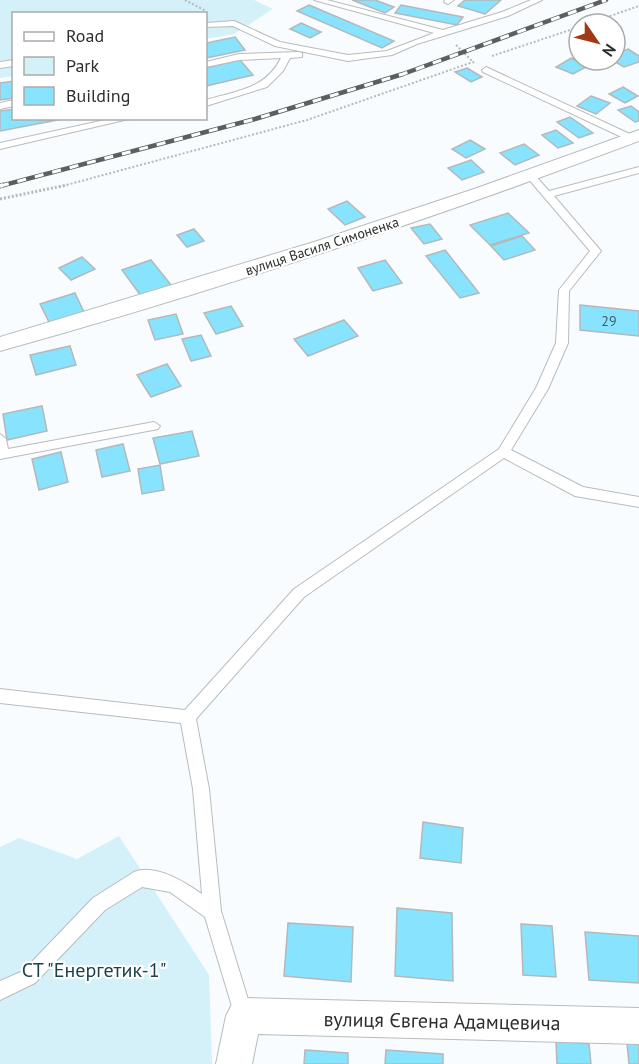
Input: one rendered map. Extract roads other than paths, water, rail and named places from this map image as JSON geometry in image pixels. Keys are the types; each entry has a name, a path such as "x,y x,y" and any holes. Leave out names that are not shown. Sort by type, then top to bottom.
{"street":[{"name":"вулиця Василя Симоненка","path":"0,344 179,292 427,211 635,136"},
{"name":"вулиця Євгена Адамцевича","path":"244,1016 639,1026"},
{"path":"234,1064 244,1016"}],"lane":[{"path":"318,0 443,33"},
{"path":"207,25 234,23 278,44 348,58 389,53 443,33 472,26 538,0"},
{"path":"207,64 239,57 319,54"},
{"path":"207,103 264,86 280,69 287,55"},
{"path":"486,70 635,136"},
{"path":"0,146 120,120"},
{"path":"547,195 639,170"},
{"path":"188,717 299,593 503,452 542,389 562,344 564,290 596,251 529,174"},
{"path":"0,439 3,455 154,426"},
{"path":"503,452 580,492 639,502"},
{"path":"0,696 188,717"},
{"path":"188,717 201,789 212,910 244,1016"},
{"path":"0,991 29,977 99,904 140,878 173,884 212,910"}],"railway":[{"path":"3,185 0,186 255,119 403,74 606,0"}],"park label":[{"name":"СТ \"Енергетик-1\"","path":"94,970"}]}
